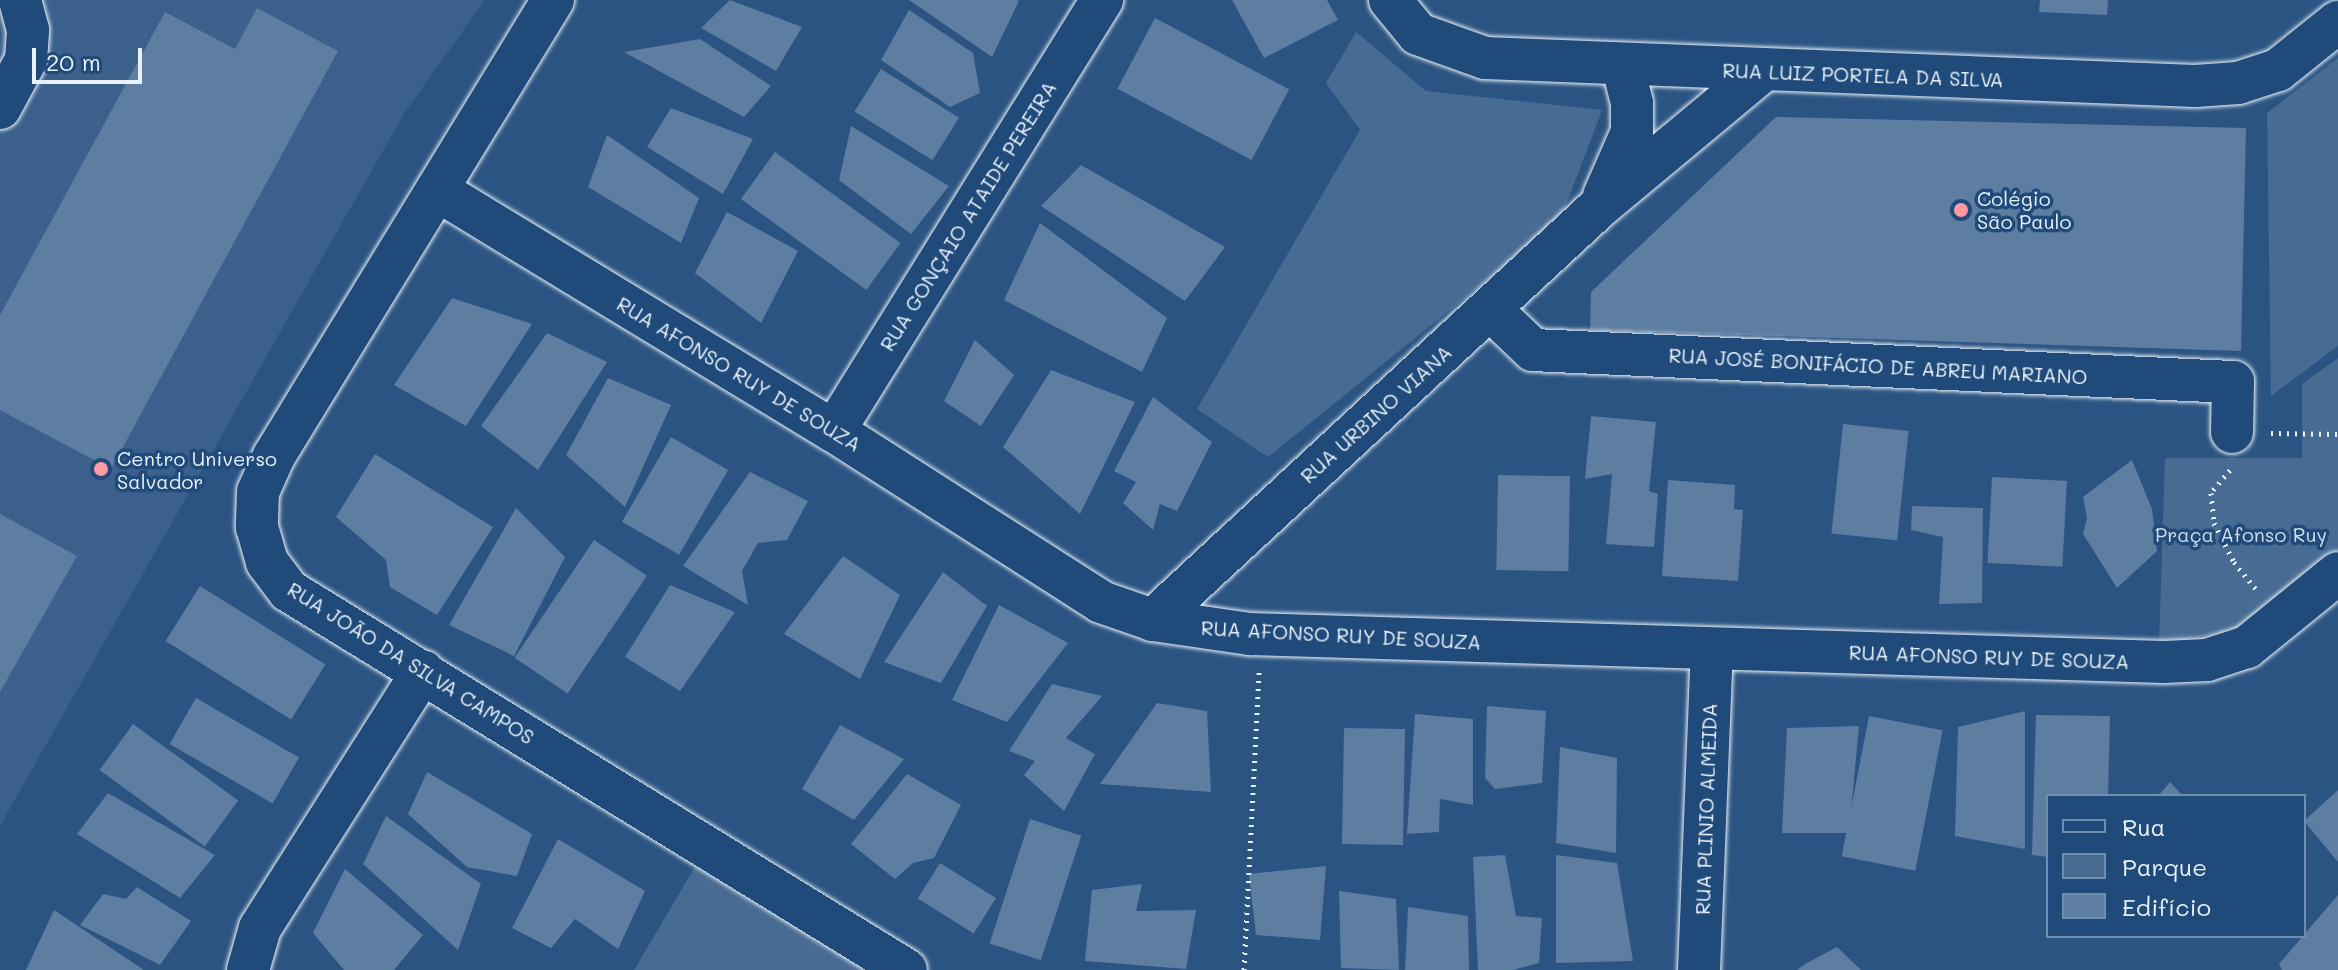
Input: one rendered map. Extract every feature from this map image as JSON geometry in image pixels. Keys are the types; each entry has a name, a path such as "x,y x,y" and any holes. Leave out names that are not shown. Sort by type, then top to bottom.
{"street":[{"path":"0,108 26,60 28,30 20,0"},
{"name":"RUA JOÃO DA SILVA CAMPOS","path":"553,0 274,456 258,492 257,527 267,562 289,591 906,970"},
{"name":"RUA GONÇAIO ATAIDE PEREIRA","path":"834,431 1102,0"},
{"name":"RUA LUIZ PORTELA DA SILVA","path":"1390,0 1418,34 1447,48 1485,58 1761,72 2238,83 2278,70 2338,22"},
{"name":"RUA URBINO VIANA","path":"1598,208 1632,132 1632,103 1623,66"},
{"name":"RUA URBINO VIANA","path":"1153,620 1598,208 1761,72"},
{"name":"RUA AFONSO RUY DE SOUZA","path":"437,190 834,431 1101,602 1153,620 1261,634 2179,662 2207,660 2247,647 2283,621 2338,573"},
{"name":"RUA JOSÉ BONIFÁCIO DE ABREU MARIANO","path":"1490,309 1533,350 2233,382 2232,450"},
{"name":"RUA PLINIO ALMEIDA","path":"1699,970 1712,649"},
{"path":"248,970 260,928 423,671"}],"path":[{"path":"2289,434 2338,434"},
{"path":"2232,450 2211,493 2214,523 2234,562 2283,621"},
{"path":"1244,970 1261,634"}],"shaded area":[{"name":"Centro Universo Salvador","path":"0,0 485,0 405,112 0,826"}],"green space":[{"path":"1356,32 1426,91 1602,110 1560,221 1268,457 1197,409 1360,130 1326,83"},
{"path":"2338,58 2338,346 2271,396 2267,113"},
{"name":"Praça Afonso Ruy","path":"2338,358 2338,550 2298,588 2238,630 2159,645 2165,458 2302,458 2302,384"},
{"path":"696,865 891,970 634,970"}],"building":[{"path":"730,0 802,27 776,71 701,28"},
{"path":"909,0 1017,0 1019,1 992,57"},
{"path":"1232,0 1327,0 1338,20 1264,58"},
{"path":"2040,0 2108,0 2107,15 2039,12"},
{"path":"257,8 338,51 111,469 0,410 0,315 165,12 235,49"},
{"path":"909,10 973,53 980,93 950,107 881,60"},
{"path":"1155,18 1289,89 1252,160 1117,89"},
{"path":"700,39 771,86 744,117 624,52"},
{"path":"881,69 959,118 933,160 855,111"},
{"path":"671,108 753,139 723,194 647,147"},
{"name":"Colégio São Paulo","path":"1776,117 2246,128 2241,351 1590,330 1591,292"},
{"path":"851,126 949,186 911,234 839,180"},
{"path":"607,135 699,198 681,243 588,187"},
{"path":"775,152 900,243 866,290 741,199"},
{"path":"1081,165 1225,247 1185,301 1041,206"},
{"path":"727,212 798,251 761,323 695,273"},
{"path":"1040,223 1167,318 1142,372 1004,300"},
{"path":"452,298 532,324 466,426 394,385"},
{"path":"547,333 607,362 538,470 481,426"},
{"path":"975,340 1014,375 981,426 944,401"},
{"path":"1051,370 1135,402 1080,514 1003,447"},
{"path":"608,378 671,405 625,507 566,455"},
{"path":"1153,397 1212,442 1177,511 1160,504 1153,530 1123,503 1136,482 1114,471"},
{"path":"1591,416 1656,422 1649,491 1658,494 1654,547 1606,544 1612,474 1585,479"},
{"path":"1843,424 1909,431 1897,540 1832,533"},
{"path":"671,437 728,470 679,555 622,522"},
{"path":"375,454 493,527 437,615 390,587 386,560 336,517"},
{"path":"2132,460 2152,509 2157,551 2117,588 2083,534 2087,518 2083,497"},
{"path":"750,472 808,501 787,540 758,543 742,571 748,605 683,566"},
{"path":"1498,475 1570,476 1568,571 1496,570"},
{"path":"1992,477 2067,481 2062,567 1987,563"},
{"path":"1668,480 1735,485 1734,509 1743,510 1738,581 1662,576"},
{"path":"1912,506 1983,508 1982,603 1939,604 1943,537 1911,530"},
{"path":"516,508 565,557 514,656 449,625"},
{"path":"0,514 77,556 0,692"},
{"path":"594,540 647,576 568,694 515,658"},
{"path":"843,556 900,595 860,679 784,634"},
{"path":"943,572 987,606 941,683 884,662"},
{"path":"670,585 735,612 680,691 625,657"},
{"path":"200,586 326,664 291,720 166,641"},
{"path":"999,605 1068,643 1007,722 952,700"},
{"path":"1052,684 1102,696 1066,738 1095,754 1064,811 1024,775 1035,761 1009,751"},
{"path":"196,698 299,758 273,803 170,744"},
{"path":"1157,703 1207,711 1211,792 1100,784"},
{"path":"1487,706 1546,711 1542,783 1495,789 1485,778"},
{"path":"2025,711 2025,849 1955,836 1958,727"},
{"path":"1415,714 1473,719 1473,805 1440,799 1439,832 1407,834"},
{"path":"2036,715 2110,716 2108,794 2046,794 2046,857 2032,855"},
{"path":"1869,716 1943,730 1915,871 1842,856"},
{"path":"133,724 238,800 205,847 99,770"},
{"path":"840,725 904,759 854,820 802,789"},
{"path":"1859,726 1849,833 1782,833 1787,728"},
{"path":"1344,728 1405,729 1403,845 1342,844"},
{"path":"1560,747 1617,758 1616,853 1556,843"},
{"path":"427,772 532,834 517,876 467,867 408,814"},
{"path":"907,774 961,805 934,858 913,863 895,879 851,844"},
{"path":"2170,782 2181,794 2160,794"},
{"path":"2338,790 2338,862 2306,823 2306,819"},
{"path":"108,793 215,855 180,898 77,834"},
{"path":"386,816 481,884 458,950 363,864"},
{"path":"1030,819 1081,836 1041,960 990,944"},
{"path":"558,839 645,891 618,949 575,919 551,948 512,928"},
{"path":"1505,855 1516,916 1542,918 1539,963 1513,970 1478,970 1473,857"},
{"path":"1556,855 1617,863 1633,961 1556,963"},
{"path":"940,863 996,898 974,934 918,899"},
{"path":"1326,866 1320,940 1256,935 1249,874"},
{"path":"345,869 423,935 394,970 344,970 313,933"},
{"path":"1142,884 1136,911 1196,910 1186,969 1085,961 1092,890"},
{"path":"137,887 191,921 160,965 80,925 103,894 126,899"},
{"path":"1339,891 1396,899 1399,970 1341,968"},
{"path":"2338,895 2338,970 2282,970 2279,964 2301,938 2306,938 2306,932"},
{"path":"1408,907 1468,916 1469,970 1405,970"},
{"path":"54,910 144,970 26,970"},
{"path":"1837,947 1861,970 1797,970 1805,964"}],"place":[{"name":"Colégio São Paulo","path":"1961,210"},
{"name":"Centro Universo Salvador","path":"101,469"}]}
